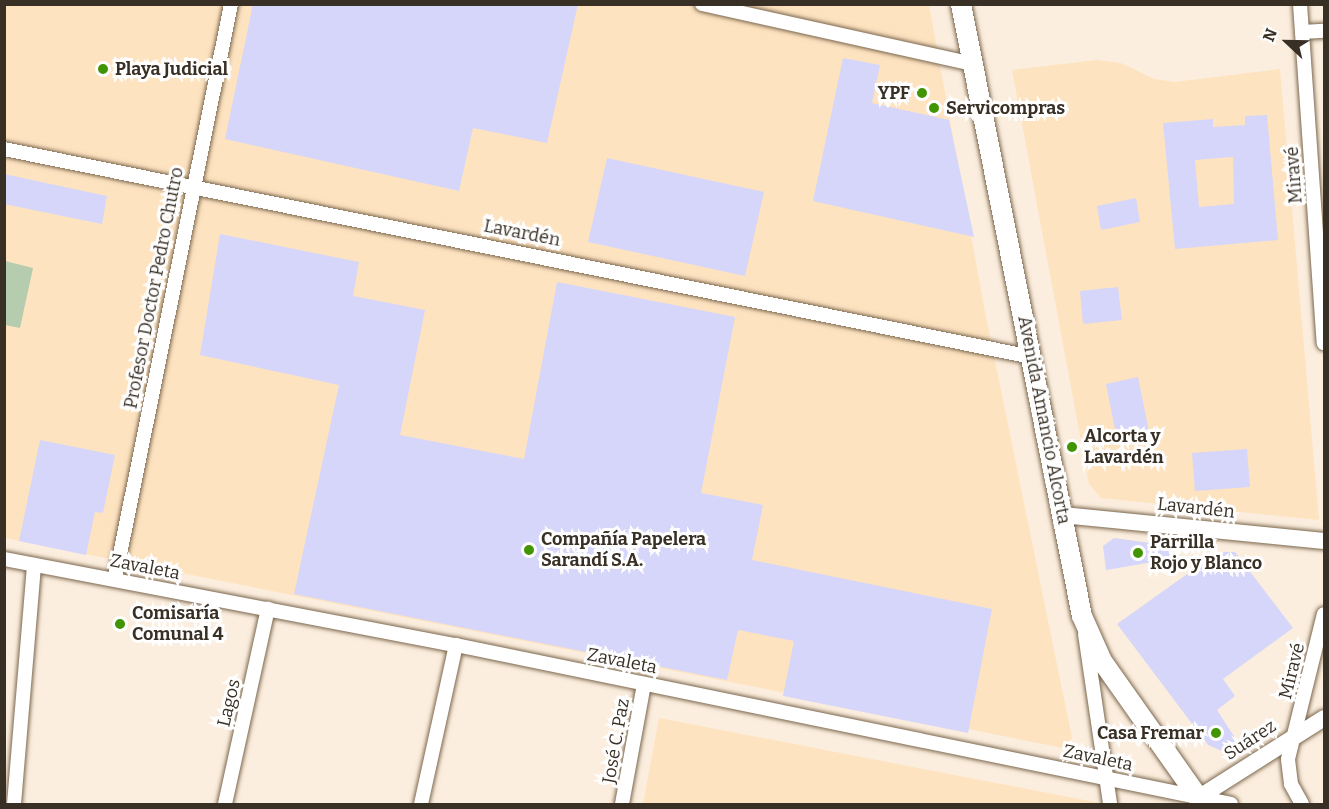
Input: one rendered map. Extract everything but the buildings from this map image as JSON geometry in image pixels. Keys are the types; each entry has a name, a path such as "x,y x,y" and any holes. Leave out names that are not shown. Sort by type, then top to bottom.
{"main road":[{"name":"Avenida Amancio Alcorta","path":"962,4 1082,616 1102,661 1201,801"}],"street":[{"name":"Profesor Doctor Pedro Chutro","path":"115,579 192,186 231,4"},
{"path":"702,4 973,64"},
{"name":"Miravé","path":"1300,4 1324,335"},
{"path":"1302,32 1324,31"},
{"name":"Lavardén","path":"4,149 1032,357"},
{"name":"Lavardén","path":"1063,515 1324,541"},
{"name":"Zavaleta","path":"4,559 456,645 1105,777 1201,801 1231,804"},
{"path":"14,804 34,565"},
{"name":"Lagos","path":"225,804 268,609"},
{"name":"Miravé","path":"1302,804 1291,784 1288,759 1324,614"},
{"path":"1082,616 1110,804"},
{"path":"421,804 456,645"},
{"name":"José C. Paz","path":"622,804 644,684"},
{"name":"Suárez","path":"1201,801 1294,735 1324,718"}],"shaded area":[{"path":"5,5 929,5 985,312 1072,738 1063,748 5,538"},
{"path":"1097,60 1121,63 1154,79 1175,82 1280,69 1319,520 1101,498 1089,484 1012,70"},
{"path":"659,718 1105,804 643,804"}],"green space":[{"path":"5,261 33,268 20,328 5,325"}],"place":[{"name":"Playa Judicial","path":"103,69"},
{"name":"YPF","path":"922,93"},
{"name":"Servicompras","path":"934,108"},
{"name":"Alcorta y Lavardén","path":"1072,447"},
{"name":"Compañía Papelera Sarandí S.A.","path":"529,550"},
{"name":"Parrilla Rojo y Blanco","path":"1138,553"},
{"name":"Comisaría Comunal 4","path":"120,624"},
{"name":"Casa Fremar","path":"1216,733"}]}
